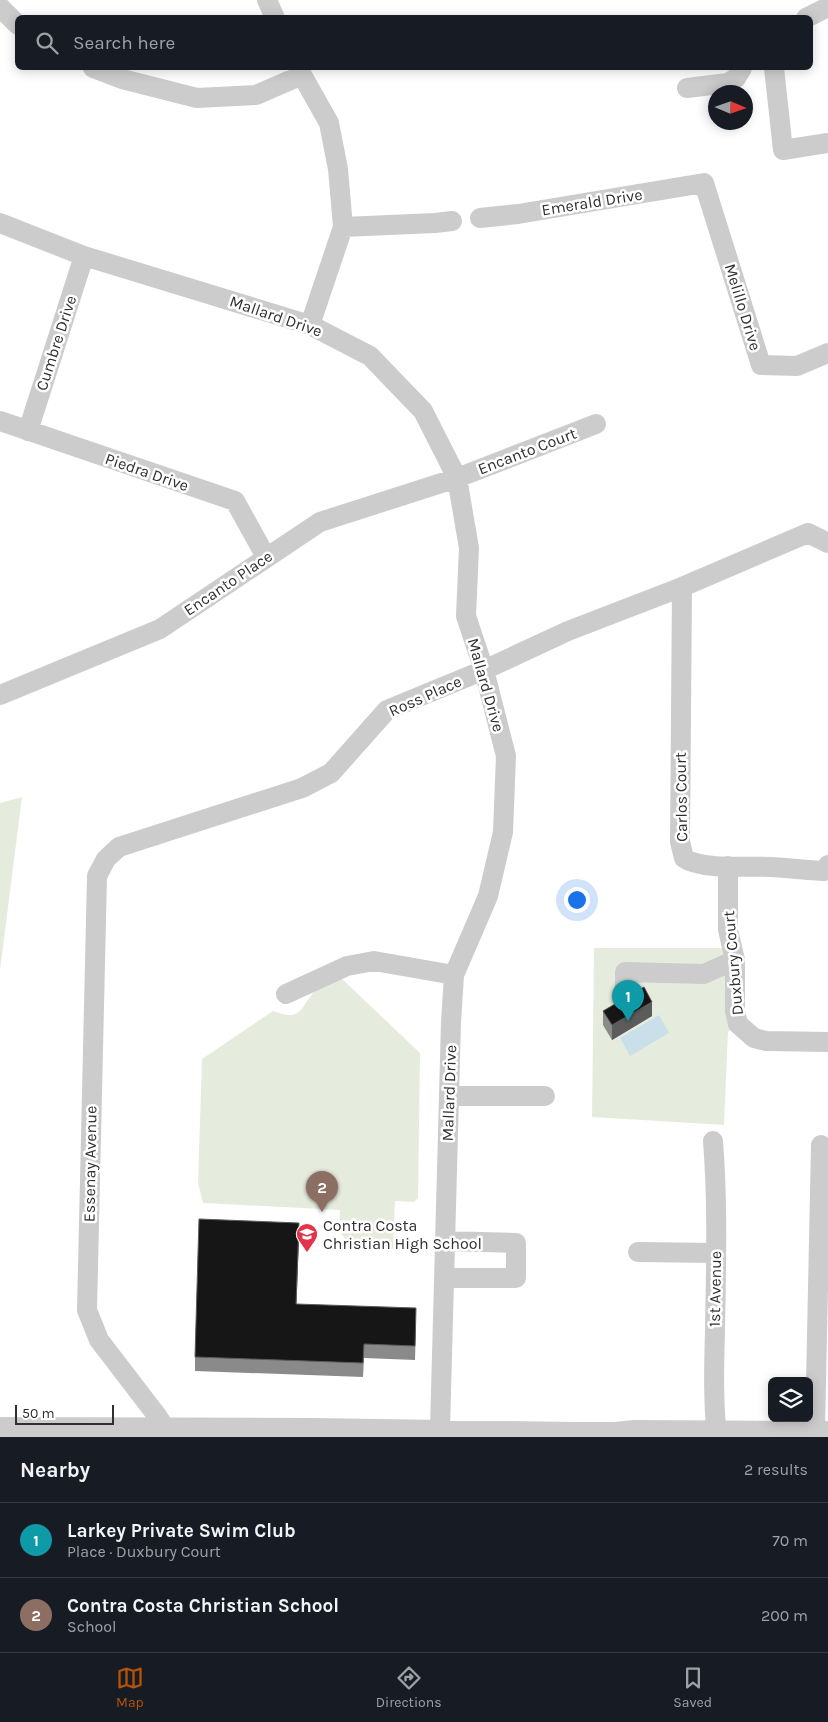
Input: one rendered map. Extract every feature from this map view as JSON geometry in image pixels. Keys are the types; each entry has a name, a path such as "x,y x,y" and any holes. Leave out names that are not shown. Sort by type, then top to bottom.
{"street":[{"path":"267,0 274,15"},
{"path":"0,7 15,22"},
{"path":"812,15 828,7"},
{"path":"98,70 122,79 197,98 256,95 300,71 329,123 338,168 344,227 310,325"},
{"path":"687,88 728,83 736,78 741,70"},
{"path":"774,70 783,150 828,142"},
{"name":"Emerald Drive","path":"480,218 519,214 704,183"},
{"name":"Melillo Drive","path":"704,183 761,364 797,366 828,353"},
{"path":"344,227 452,221"},
{"name":"Mallard Drive","path":"0,223 84,256 310,325 370,356 423,411 457,478 469,548 466,616 484,670 506,756 503,832 488,896 454,975 451,1022 440,1429"},
{"name":"Cumbre Drive","path":"28,431 84,256"},
{"name":"Piedra Drive","path":"0,421 235,501 266,557"},
{"name":"Encanto Court","path":"457,478 596,424"},
{"name":"Encanto Place","path":"0,695 160,629 320,522 457,478"},
{"name":"Ross Place","path":"97,876 106,859 119,847 302,788 331,774 387,710 484,670 568,631 682,587 808,533 828,543"},
{"name":"Carlos Court","path":"682,587 680,842 684,858 689,861 728,866 824,871 828,865"},
{"name":"Duxbury Court","path":"728,866 728,930 735,960 735,1010 738,1024 754,1038 766,1041 828,1042"},
{"name":"Essenay Avenue","path":"97,876 87,1310 99,1340 165,1428"},
{"path":"625,996 625,972 704,974 735,960"},
{"path":"286,994 348,966 374,961 454,975"},
{"path":"449,1096 546,1096"},
{"name":"1st Avenue","path":"713,1141 716,1173 714,1410 716,1433"},
{"path":"0,1427 165,1428 214,1432 440,1429 554,1434 634,1430 716,1433 822,1431 822,1145"},
{"path":"444,1278 516,1278 516,1243 445,1241"},
{"path":"638,1252 716,1253"}],"green space":[{"path":"22,797 0,970 0,803"},
{"path":"594,948 731,948 738,1024 728,1032 724,1125 592,1117"},
{"path":"340,977 420,1053 418,1198 414,1202 395,1201 393,1249 354,1249 339,1231 340,1210 203,1203 198,1183 202,1059 273,1011 291,1015 297,1013 312,994"}],"water":[{"path":"659,1015 669,1033 630,1056 620,1038"}],"building":[{"path":"644,987 652,1002 612,1025 603,1011"},
{"path":"199,1219 299,1223 296,1304 416,1308 415,1346 364,1344 363,1363 195,1357"}],"place":[{"name":"Larkey Private Swim Club","path":"628,1021"},
{"name":"Contra Costa Christian School","path":"322,1212"},
{"name":"Contra Costa Christian High School","path":"307,1253"}]}
